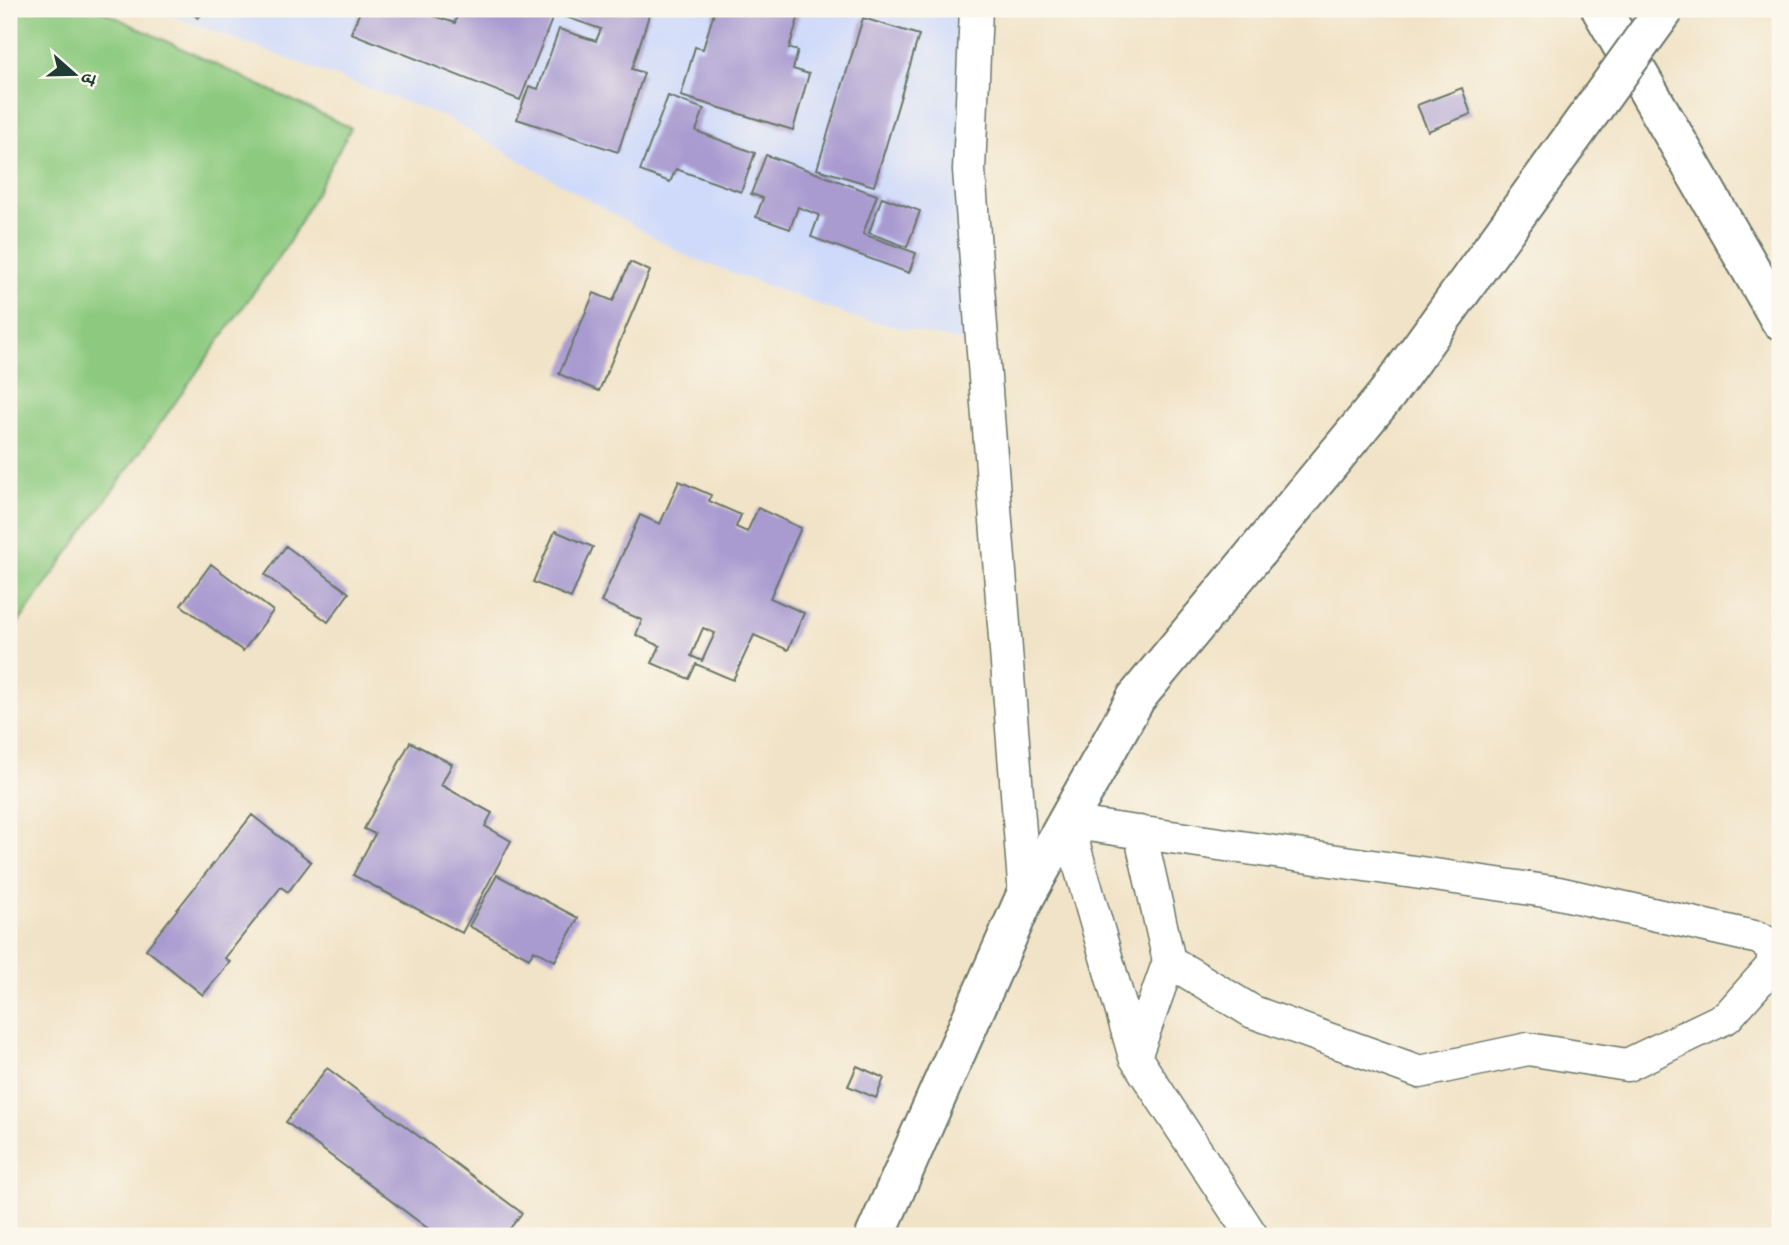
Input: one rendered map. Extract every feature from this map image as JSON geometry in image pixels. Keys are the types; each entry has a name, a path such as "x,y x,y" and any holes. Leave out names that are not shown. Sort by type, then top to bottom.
{"street":[{"path":"976,9 969,170 1025,897"},
{"path":"1601,9 1780,320"},
{"path":"875,1236 1025,897 1136,698 1387,394 1665,9"},
{"path":"1067,821 1559,893 1759,938 1777,946 1773,965 1727,1017 1627,1065 1528,1049 1419,1073 1253,1012 1169,961"},
{"path":"1067,821 1135,1057 1252,1236"},
{"path":"1135,1057 1169,961 1140,832"}],"shaded area":[{"path":"153,9 968,9 971,344 850,316 686,256 445,117"}],"green space":[{"path":"9,9 98,9 351,128 288,244 9,636"}],"building":[{"path":"187,9 206,9 198,18"},
{"path":"361,9 419,9 418,11 455,23 459,9 556,9 520,100 351,33"},
{"path":"563,9 651,9 632,69 644,73 618,152 517,119 529,86 538,89 559,29 596,41 601,29 560,15"},
{"path":"715,9 801,9 789,48 798,51 793,69 809,74 793,130 681,96 695,47 703,49"},
{"path":"863,18 919,35 874,186 817,169"},
{"path":"1462,88 1471,114 1428,131 1417,105"},
{"path":"668,96 704,109 696,131 755,153 741,192 676,169 670,182 640,171"},
{"path":"766,155 877,195 863,234 916,253 909,273 811,237 819,215 798,207 790,229 756,217 763,198 751,194"},
{"path":"882,197 920,211 907,247 869,233"},
{"path":"630,262 650,271 599,391 559,374 594,293 613,301"},
{"path":"679,481 711,495 709,501 741,515 736,527 747,532 758,508 801,528 770,598 804,613 788,650 754,635 733,680 696,664 689,679 652,663 660,646 636,635 642,620 601,602 640,515 660,524","holes":["703,628 715,633 702,661 691,656"]},
{"path":"555,531 593,547 571,598 533,582"},
{"path":"286,546 349,593 328,622 265,575"},
{"path":"211,564 273,611 243,651 181,605"},
{"path":"410,742 452,764 441,785 492,813 485,826 511,841 462,933 353,875 375,834 364,829"},
{"path":"252,815 311,862 288,892 281,887 225,958 230,962 203,995 146,949"},
{"path":"497,875 578,918 555,961 534,950 529,958 469,926"},
{"path":"857,1066 884,1078 876,1098 848,1086"},
{"path":"327,1068 522,1213 504,1236 438,1236 286,1122"}]}
